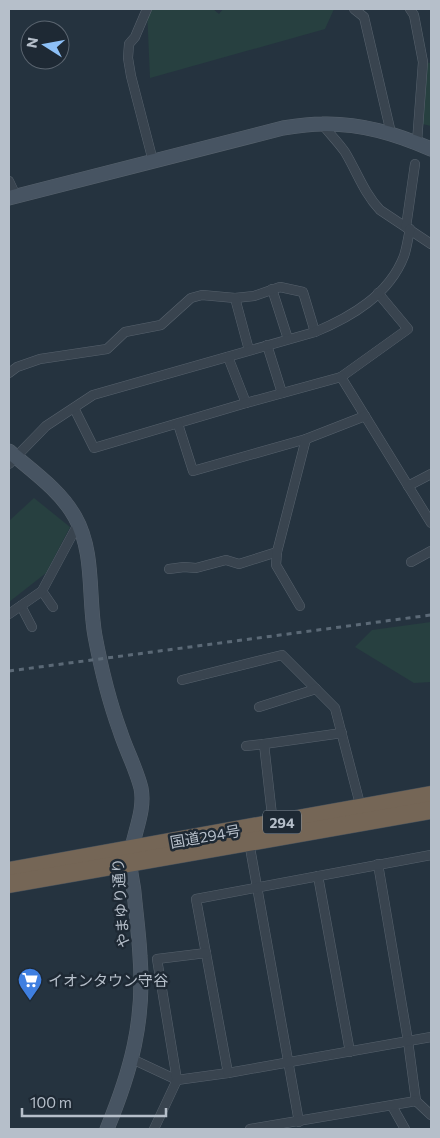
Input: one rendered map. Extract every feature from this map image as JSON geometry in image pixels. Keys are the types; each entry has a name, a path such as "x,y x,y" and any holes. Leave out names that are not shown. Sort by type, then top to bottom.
{"highway":[{"name":"国道294号","path":"9,884 273,824 431,796"},
{"name":"国道294号","path":"9,871 248,842 431,810"}],"street":[{"path":"147,9 135,37 129,44 128,58 153,161"},
{"path":"354,9 364,17 391,133"},
{"path":"410,9 414,15 423,62 417,142"},
{"path":"322,124 344,150 366,192 380,210 431,244"},
{"path":"9,182 12,197 284,128 322,124 366,128 391,133 431,149"},
{"path":"11,457 46,426 93,395 314,332 339,322 358,311 378,293 398,270 404,255 415,164"},
{"path":"9,373 17,367 40,359 107,349 125,332 161,325 191,298 202,295 235,298 254,296 280,287 303,292 314,332"},
{"path":"272,289 288,339"},
{"path":"74,408 94,448 341,377 408,329 378,293"},
{"path":"235,298 249,350"},
{"path":"267,345 282,393"},
{"path":"228,357 246,403"},
{"path":"341,377 431,524"},
{"path":"178,424 193,471 306,440 365,416"},
{"path":"300,606 276,565 276,552 306,440"},
{"name":"やまゆり通り","path":"11,457 56,493 75,517 82,533 88,558 91,616 100,659 120,731 137,773 141,790 142,801 131,856 141,980 137,1031 124,1088 107,1129"},
{"path":"408,486 431,474"},
{"path":"9,614 42,591 78,524"},
{"path":"411,562 431,551"},
{"path":"169,569 184,566 196,568 226,560 239,564 276,552"},
{"path":"42,591 53,607"},
{"path":"21,606 32,627"},
{"path":"182,680 282,655 335,708 361,808"},
{"path":"259,707 316,689"},
{"path":"246,746 342,733"},
{"path":"264,744 273,824"},
{"path":"248,842 299,1122"},
{"path":"228,1073 196,899 431,855"},
{"path":"378,864 408,1041 416,1101 431,1115"},
{"path":"318,876 350,1052"},
{"path":"154,1129 177,1080 157,959 206,953"},
{"path":"132,1059 177,1080 288,1063 431,1037"},
{"path":"250,1129 416,1101"},
{"path":"392,1106 405,1129"}],"green space":[{"path":"147,9 213,9 219,14 223,9 334,9 325,29 150,78"},
{"path":"423,62 431,63 431,126 418,123"},
{"path":"34,498 70,527 46,573 9,602 9,521"},
{"path":"431,622 431,682 414,683 355,647 372,630"}],"railway":[{"path":"9,671 431,615"}],"place":[{"name":"イオンタウン守谷","path":"30,1001"}]}
